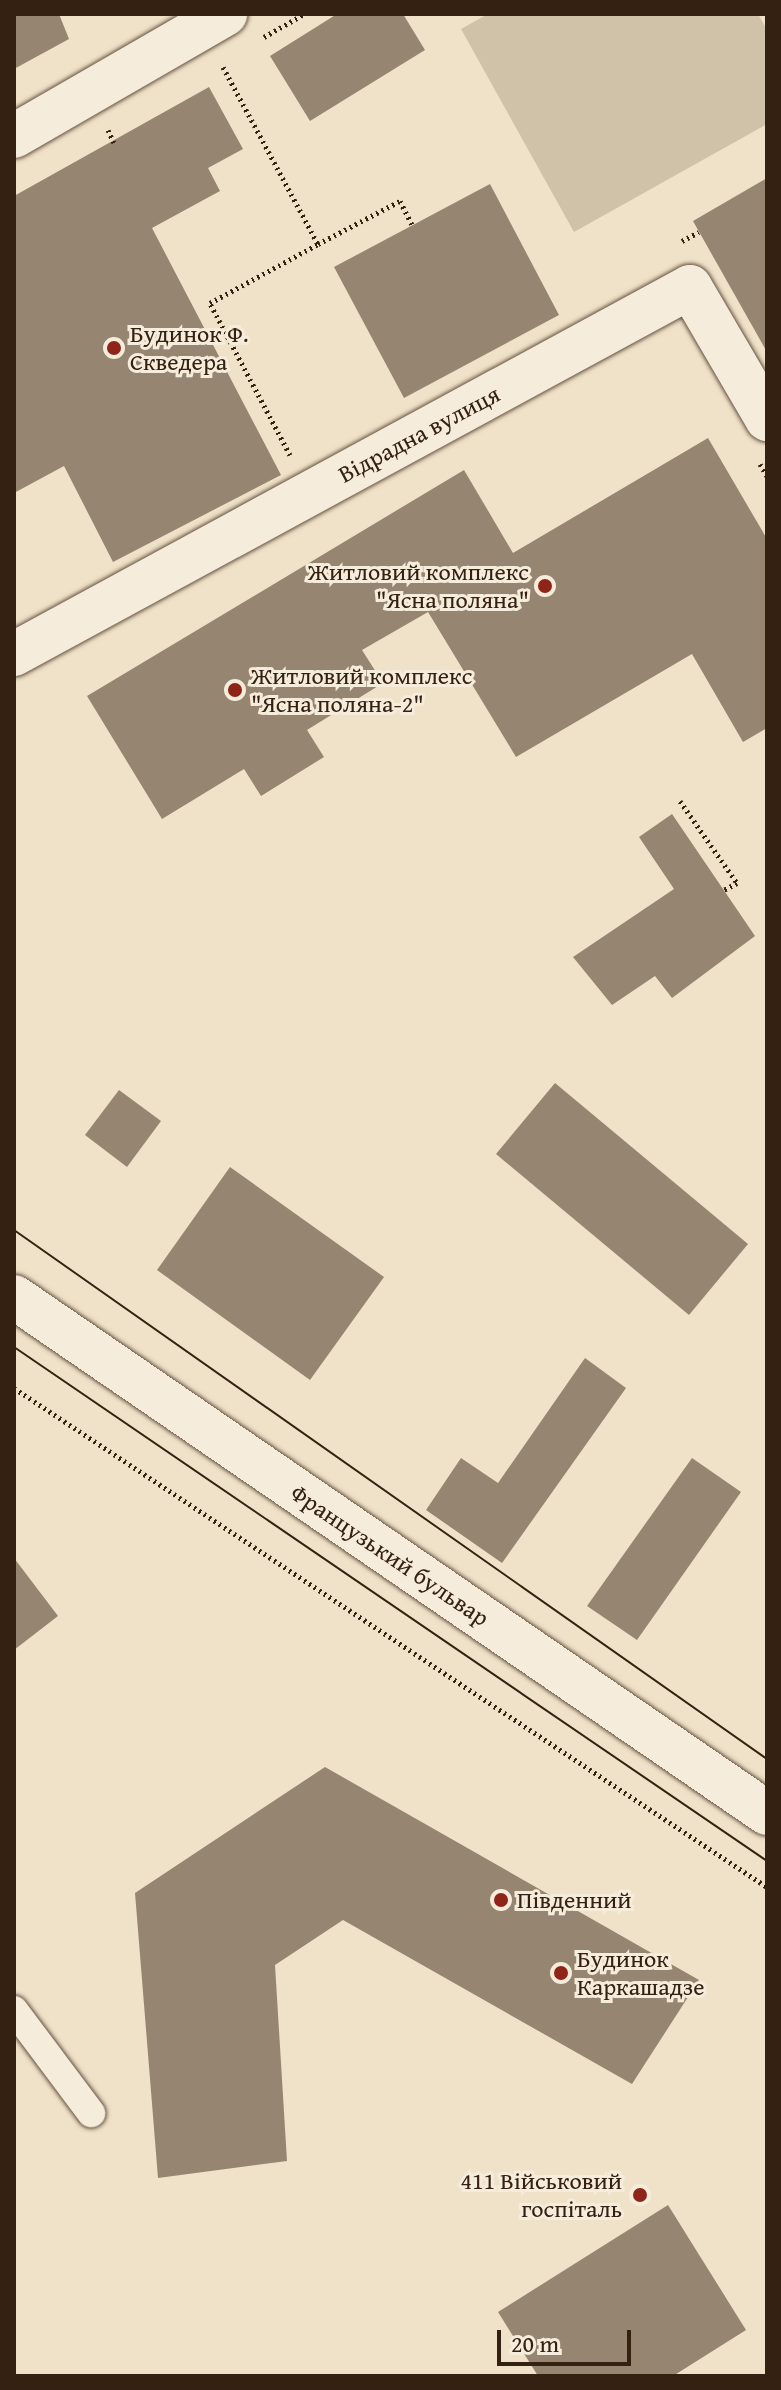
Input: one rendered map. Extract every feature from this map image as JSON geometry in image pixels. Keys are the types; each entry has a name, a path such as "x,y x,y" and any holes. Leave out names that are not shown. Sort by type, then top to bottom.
{"street":[{"path":"14,136 225,14"},
{"name":"Відрадна вулиця","path":"14,654 690,287 767,419"},
{"name":"Французький бульвар","path":"14,1297 767,1813"}],"lane":[{"path":"14,2010 91,2113"}],"path":[{"path":"220,63 318,244"},
{"path":"296,467 210,303 400,201 413,226"},
{"path":"680,801 737,883 724,890"},
{"path":"14,1388 767,1887"}],"shaded area":[{"path":"488,14 758,14 767,30 767,124 574,232 461,29"}],"building":[{"path":"14,14 59,14 69,39 14,69"},
{"path":"337,14 403,14 425,50 310,121 270,56"},
{"name":"Будинок Ф. Скведера","path":"209,87 243,149 208,168 220,191 152,228 281,475 113,562 64,466 14,493 14,196"},
{"path":"767,178 767,352 693,221"},
{"path":"490,184 559,315 404,398 334,267"},
{"name":"Житловий комплекс \"Ясна поляна\"","path":"708,438 767,539 767,728 743,742 692,654 516,757 428,612 362,650 383,683 307,730 324,757 261,796 244,769 162,819 87,696 464,470 513,553"},
{"path":"672,814 755,936 672,998 655,976 612,1005 573,957 674,889 639,837"},
{"path":"555,1083 748,1244 689,1315 496,1154"},
{"path":"119,1090 161,1121 127,1167 85,1135"},
{"path":"230,1167 384,1277 310,1380 157,1270"},
{"path":"585,1358 626,1388 502,1563 426,1510 461,1458 498,1483"},
{"path":"692,1458 741,1492 637,1640 587,1606"},
{"path":"14,1558 58,1616 14,1650"},
{"name":"Будинок Каркашадзе","path":"325,1767 699,1980 632,2084 343,1920 275,1965 287,2161 158,2178 135,1893"},
{"path":"668,2205 746,2330 673,2376 538,2376 498,2312"}],"tram line":[{"path":"14,1230 767,1759"},
{"path":"14,1347 767,1861"}],"place":[{"name":"Будинок Ф. Скведера","path":"114,348"},
{"name":"Житловий комплекс \"Ясна поляна\"","path":"545,586"},
{"name":"Житловий комплекс \"Ясна поляна-2\"","path":"235,690"},
{"name":"Південний","path":"501,1900"},
{"name":"Будинок Каркашадзе","path":"561,1973"},
{"name":"411 Військовий госпіталь","path":"640,2195"}]}
